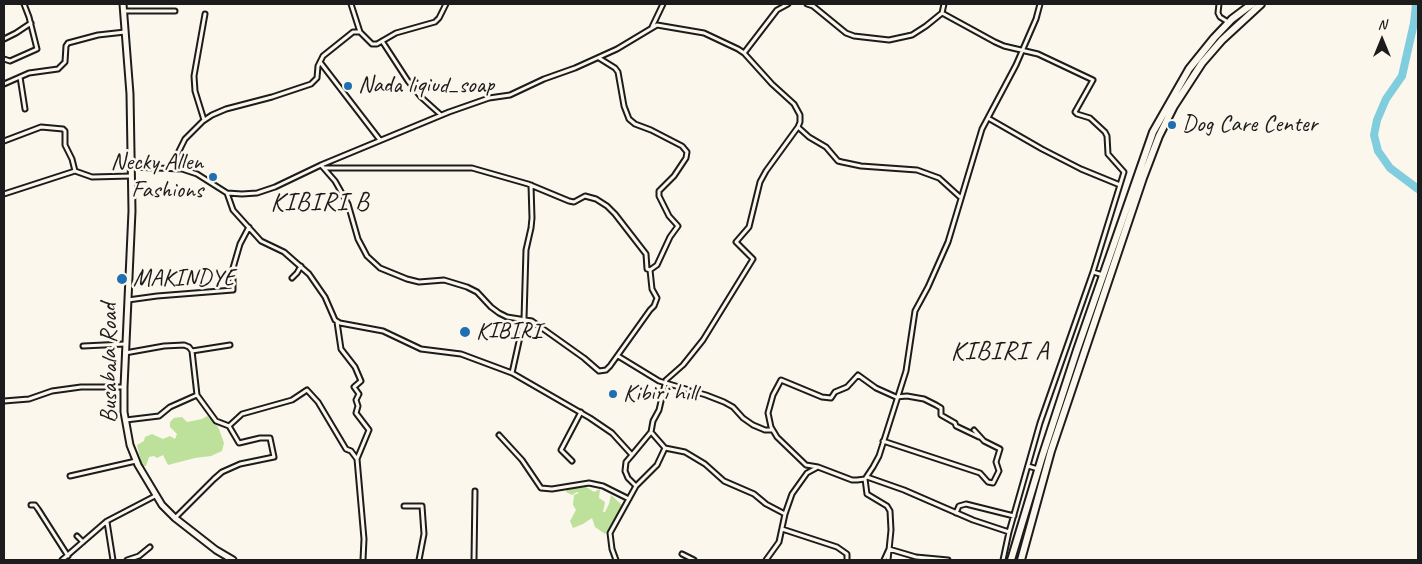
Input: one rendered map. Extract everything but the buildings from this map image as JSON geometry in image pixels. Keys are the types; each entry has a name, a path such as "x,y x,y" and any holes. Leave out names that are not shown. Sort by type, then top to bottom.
{"highway":[{"path":"1012,560 1038,468 1144,157 1161,116 1189,69 1214,38 1229,22 1252,4"},
{"path":"1021,560 1051,451 1143,178 1159,136 1178,99 1202,63 1222,40 1262,4"}],"street":[{"path":"4,59 10,61 37,49 31,22 24,4"},
{"name":"Busabala Road","path":"123,4 130,94 132,211 125,344 125,420 136,461 155,496 175,518 216,550 233,560"},
{"path":"351,4 360,32 374,45 396,33 435,22 446,4"},
{"path":"652,27 663,4"},
{"path":"744,53 777,10 788,4"},
{"path":"807,4 813,6 854,36 889,40 912,35 926,26 942,13 944,4"},
{"path":"888,560 891,530 890,511 889,508 867,494 865,478 879,456 896,397 906,371 915,311 932,279 948,242 982,129 1023,49 1040,4"},
{"path":"1219,4 1218,13 1220,17 1229,22"},
{"path":"124,11 175,11"},
{"path":"942,13 995,42 1038,54 1093,80 1075,112 1090,118 1105,132 1108,154 1124,172 1093,272 1053,386 1028,466 1003,560"},
{"path":"204,120 195,91 194,76 206,14"},
{"path":"4,39 16,34 31,22"},
{"path":"131,167 171,167 197,174 227,193 257,193 275,187 441,115 489,98 510,95 599,58 632,41 652,27 662,25 704,33 744,53 772,84 794,104 800,115 798,128 760,182 748,228 736,242 754,259 703,340 683,365 665,383 652,432 626,462 625,471 628,478 636,486"},
{"path":"4,84 42,70 58,69 65,62 66,46 68,43 98,35 126,32"},
{"path":"171,167 185,139 204,120 226,109 312,84 317,78 318,66 323,56 353,32 360,32"},
{"path":"382,41 408,81 421,97 441,115"},
{"path":"599,58 618,72 624,106 629,119 635,124 652,130 682,146 687,152 686,158 674,176 659,191 659,196 678,226 670,237 657,265 650,270"},
{"path":"320,62 380,140"},
{"path":"20,77 25,109"},
{"path":"988,118 1065,161 1120,185"},
{"path":"4,141 41,127 63,129 65,131 65,145 72,159 75,171"},
{"path":"798,128 826,147 842,162 917,170 939,178 961,198"},
{"path":"322,166 472,168 531,184 569,202 574,202 582,197 589,197 607,206 646,254 647,269 650,270 652,289 657,298 654,306 618,356 606,370 599,371 532,321 508,317 499,313 477,292 458,284 437,279 419,282 380,268 371,261 358,239 348,204 335,181 322,166"},
{"path":"4,194 75,171 92,177 131,176"},
{"path":"512,373 524,319 526,250 532,218 531,184"},
{"path":"227,193 233,210 261,241 284,252 301,266 320,288 332,317 337,322 382,331 421,349 461,354 512,373 581,412 612,434 632,455"},
{"path":"128,300 233,290 233,268 240,244 249,227"},
{"path":"292,278 301,266"},
{"path":"1093,272 1103,275"},
{"path":"337,322 341,349 355,367 361,381 354,387 359,394 356,400 358,406 356,413 369,430 357,459 364,539 363,560"},
{"path":"83,346 125,344"},
{"path":"125,354 141,349 175,345 186,346 192,351 197,395 216,421 229,426 239,443 260,438 270,438 273,458 240,464 222,472 175,518"},
{"path":"192,351 230,346"},
{"path":"618,356 649,376 724,402 733,407 753,425 765,430 773,430"},
{"path":"883,441 888,441 980,473 988,482 993,483 998,471 996,462 1000,449 956,426 941,415 941,408 924,399 907,396 896,397 876,388 858,375 847,388 835,392 831,398 822,397 782,380 773,395 768,413 773,430 777,437 806,464 852,480 865,478 904,490 956,513 1009,532"},
{"path":"4,401 29,399 52,391 81,387 124,387"},
{"path":"229,426 242,414 292,400 307,390 318,402 346,449 351,451 357,459"},
{"path":"125,420 159,416 170,407 197,395"},
{"path":"572,461 561,450 581,412"},
{"path":"974,430 979,437"},
{"path":"652,432 665,448 685,452 704,464 724,481 754,494 766,504 785,514"},
{"path":"499,435 522,460 542,488 552,489 589,483 603,486 629,499"},
{"path":"616,560 612,549 610,533 636,486 657,464 665,448"},
{"path":"70,476 136,461"},
{"path":"806,464 807,472"},
{"path":"1028,466 1038,468"},
{"path":"766,560 776,548 792,494 807,472 818,467"},
{"path":"474,560 475,491"},
{"path":"62,560 107,521 155,496"},
{"path":"956,513 958,506 966,504 1014,516"},
{"path":"31,505 35,505 38,509 68,556"},
{"path":"404,506 422,506 424,534 419,560"},
{"path":"107,521 113,560"},
{"path":"782,530 835,546 847,554 847,560"},
{"path":"78,536 83,542"},
{"path":"127,560 138,556 150,547"},
{"path":"889,549 916,556 945,560"},
{"path":"884,560 889,549"},
{"path":"682,554 694,560"}],"green space":[{"path":"207,416 215,422 219,429 224,443 222,451 211,456 168,465 163,455 157,458 154,456 149,457 146,466 142,466 137,445 144,441 145,437 152,434 163,439 170,436 175,439 177,434 170,427 170,422 174,418 182,417 187,422"},
{"path":"579,485 594,492 600,489 599,498 605,502 603,512 605,512 609,504 611,495 622,505 618,515 605,534 595,527 592,518 573,528 570,521 576,510 573,505 574,495 579,493 577,492 572,495 566,492 568,487"}],"waterway":[{"path":"1416,4 1414,23 1402,76 1386,99 1377,120 1374,135 1378,151 1390,168 1418,189"}],"place":[{"name":"Nada liqiud_soap","path":"348,86"},
{"name":"Dog Care Center","path":"1172,125"},
{"name":"Necky Allen Fashions","path":"213,177"},
{"name":"MAKINDYE","path":"122,279"},
{"name":"KIBIRI","path":"465,332"},
{"name":"Kibiri hill","path":"613,394"}],"district":[{"name":"KIBIRI B","path":"320,203"},
{"name":"KIBIRI A","path":"1000,352"}]}
